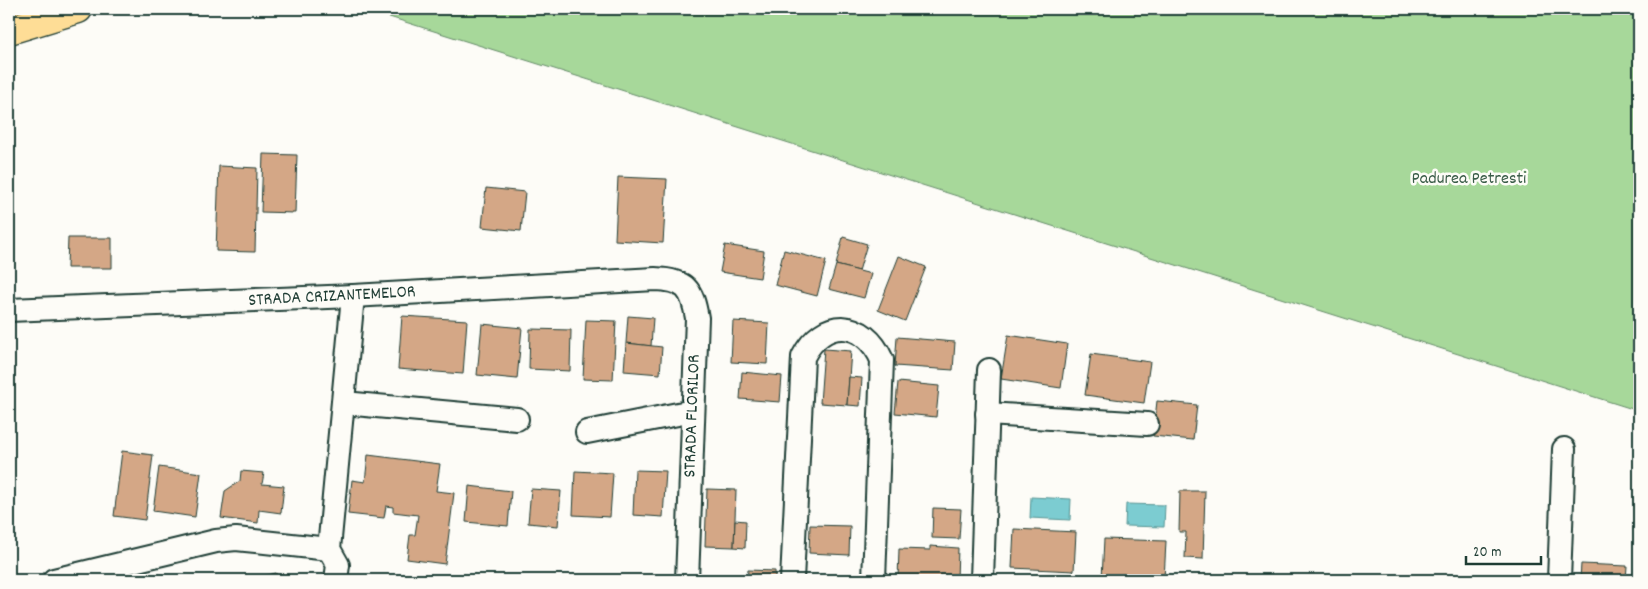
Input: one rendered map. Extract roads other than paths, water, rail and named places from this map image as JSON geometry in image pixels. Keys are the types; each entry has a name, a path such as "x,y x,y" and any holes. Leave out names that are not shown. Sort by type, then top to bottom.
{"highway":[{"path":"9,30 78,9"}],"street":[{"name":"STRADA CRIZANTEMELOR","path":"9,310 353,296 654,278"},
{"name":"STRADA FLORILOR","path":"654,278 668,279 684,286 693,298 697,318 687,580"},
{"path":"336,580 338,565 329,549 353,296"},
{"path":"792,580 803,357 811,342 818,335 835,328 854,330 868,338 882,360 874,580"},
{"path":"982,580 988,370"},
{"path":"344,403 518,419"},
{"path":"587,432 693,411"},
{"path":"987,414 1147,424"},
{"path":"1559,580 1564,450"},
{"path":"54,580 216,541 236,539 329,549"}],"water":[{"path":"1031,497 1071,499 1070,520 1030,518"},
{"path":"1126,504 1165,505 1164,527 1125,526"}],"park label":[{"name":"Padurea Petresti","path":"1469,179"}]}
